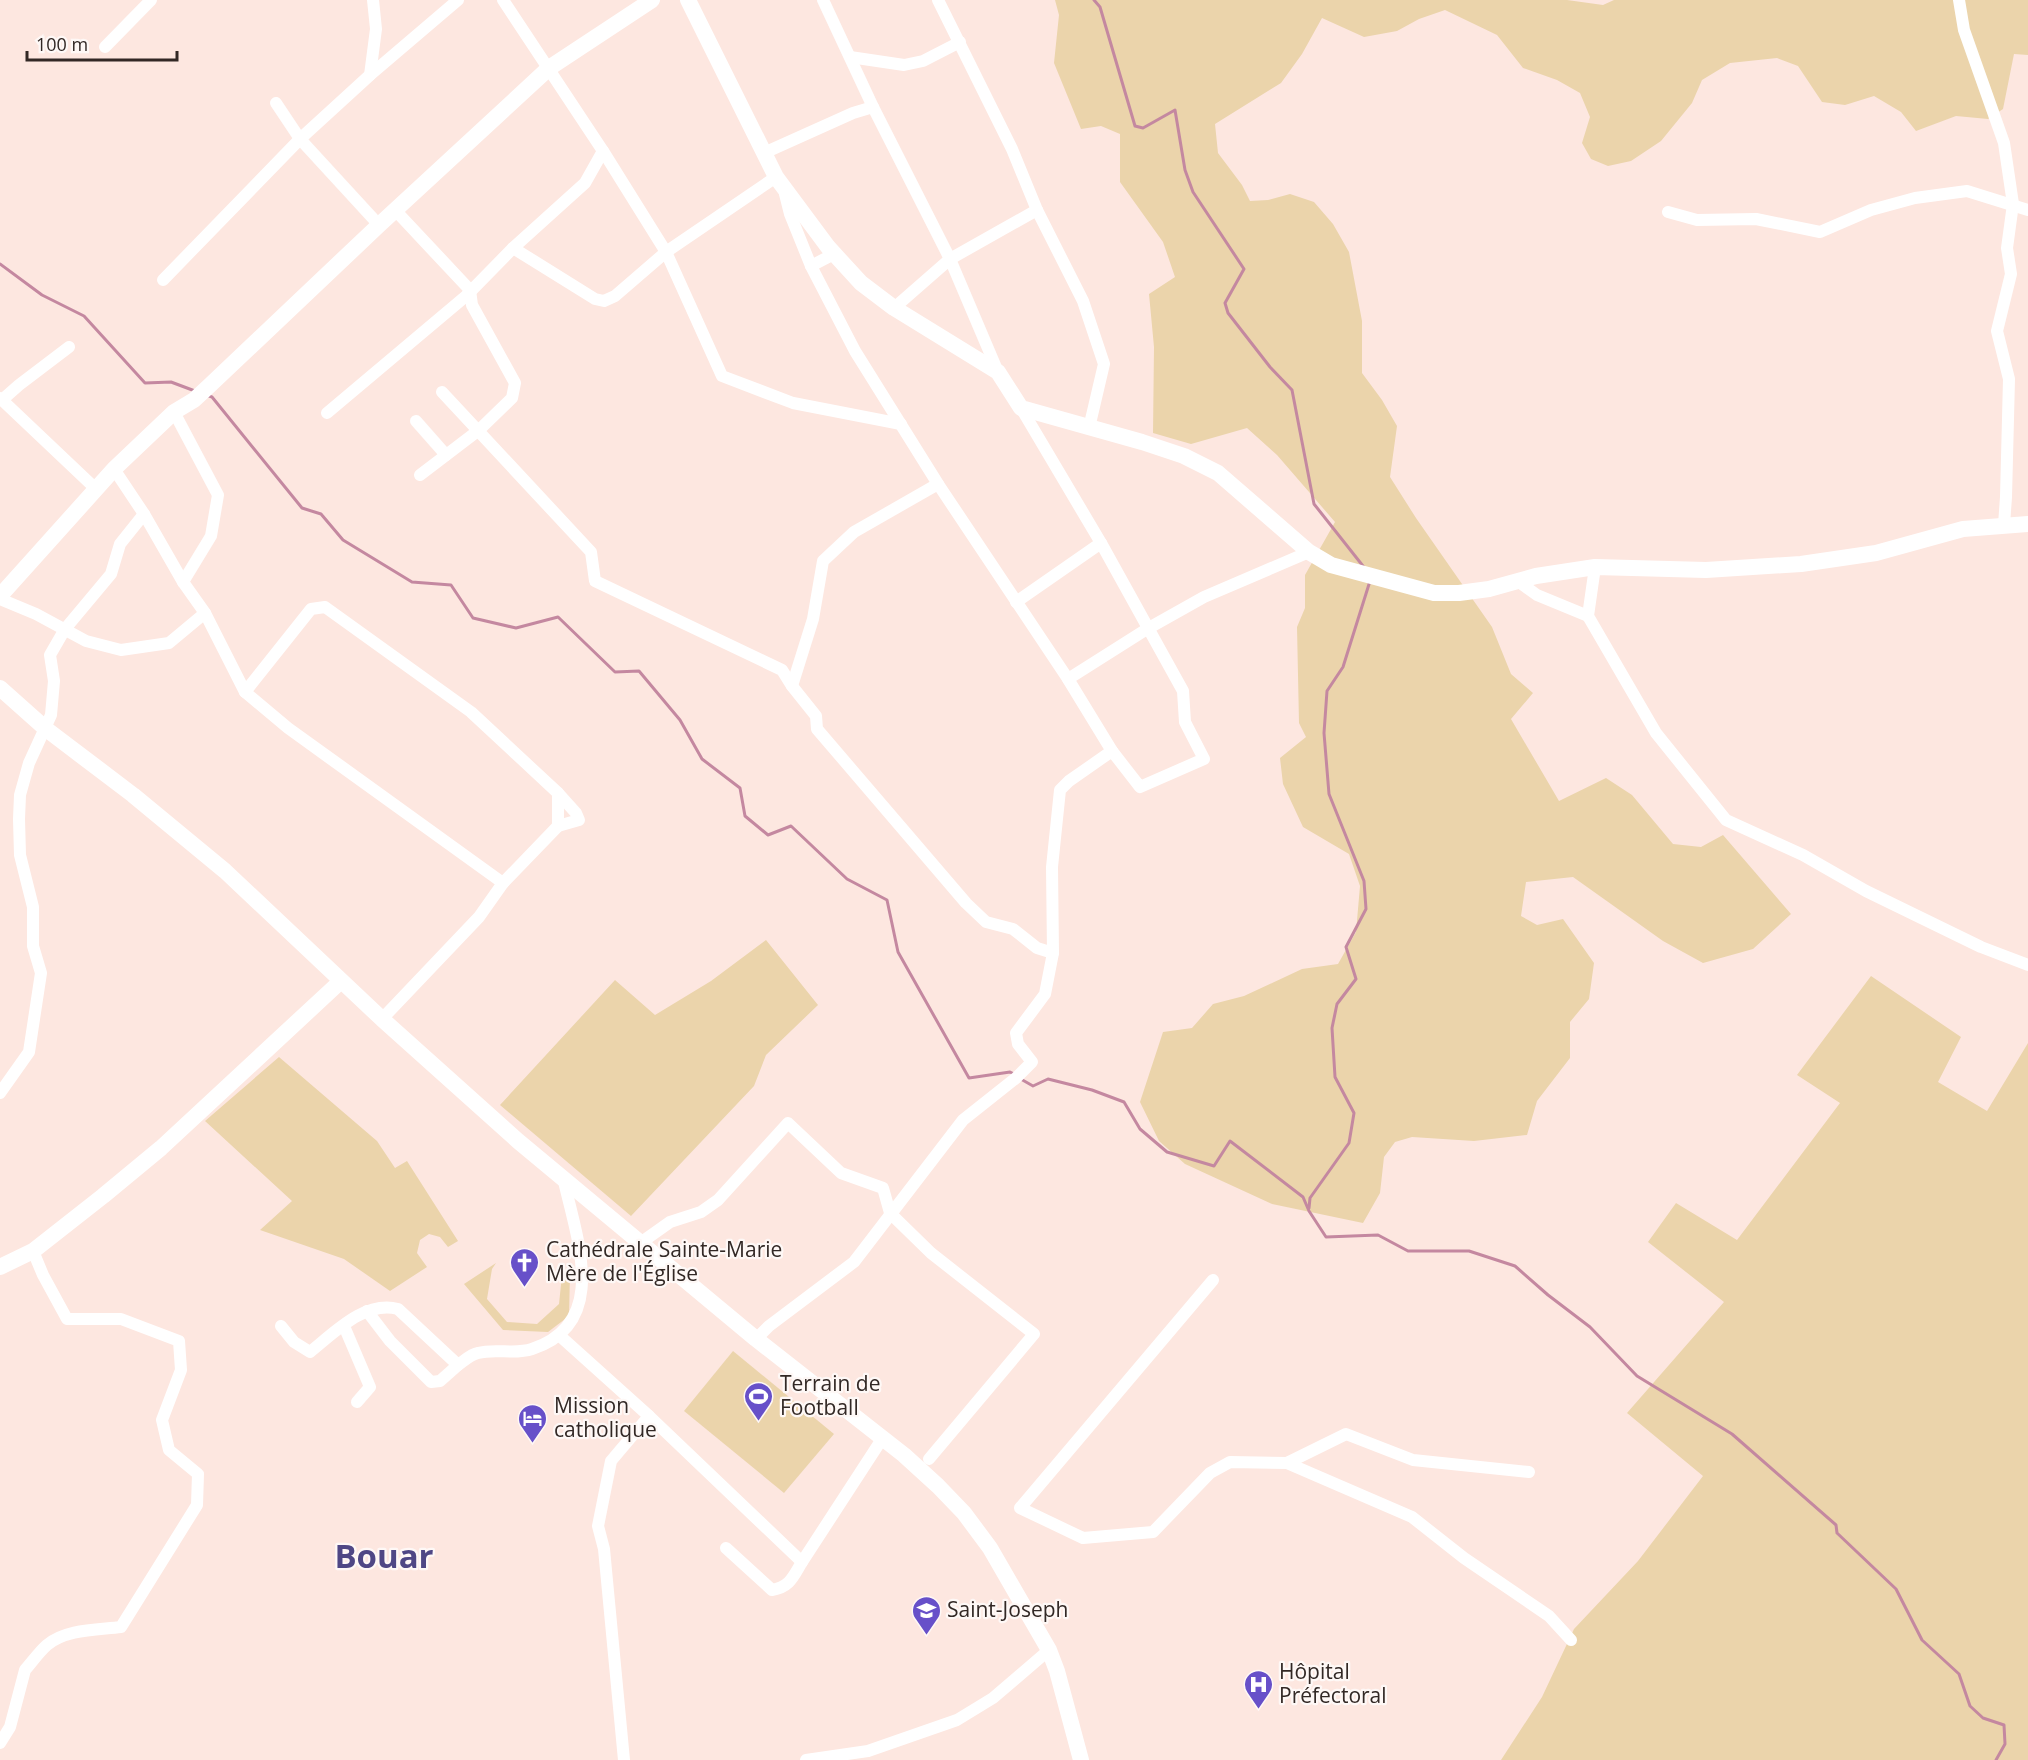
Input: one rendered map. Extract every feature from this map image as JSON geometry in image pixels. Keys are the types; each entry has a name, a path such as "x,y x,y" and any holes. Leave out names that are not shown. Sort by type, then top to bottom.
{"street":[{"path":"105,47 151,0"},
{"path":"370,75 376,29 373,0"},
{"path":"163,280 300,139 370,75 458,0"},
{"path":"503,0 603,151 666,252 722,376 793,403 902,424"},
{"path":"205,613 169,643 121,650 86,641 0,597 114,469 174,412 194,400 549,68 652,0"},
{"path":"688,0 780,183 834,254 861,283 894,308 998,372"},
{"path":"780,183 811,266 855,351 938,484 1068,679 1112,751 1140,787 1204,759 1185,722 1183,691 1101,543 998,372 950,260 873,108 823,0"},
{"path":"938,0 1012,149 1037,210 1083,301 1104,364 1089,428"},
{"path":"1959,0 1964,30 2004,143 2013,204 2007,248 2011,274 1997,331 2009,379 2004,525"},
{"path":"850,57 904,65 923,61 960,42"},
{"path":"276,103 300,139 379,225"},
{"path":"764,153 853,113 873,108"},
{"path":"327,413 432,325 585,183 603,151"},
{"path":"513,248 595,299 604,301 615,296 666,252 780,183"},
{"path":"1668,212 1697,220 1756,219 1820,232 1871,210 1915,198 1967,191 2028,210"},
{"path":"395,210 470,290 472,305 515,383 512,398 479,430 420,476"},
{"path":"894,308 950,260 1037,210"},
{"path":"811,266 834,254"},
{"path":"69,347 1,399 96,489"},
{"path":"442,392 591,552 596,581 782,670 816,716 817,729 966,903 986,922 1013,929 1037,948 1053,953"},
{"path":"1021,408 1184,456 1218,473 1309,552 1331,565 1434,593 1459,593 1489,589 1554,573 1595,567 1706,570 1801,564 1876,553 1963,529 2028,524"},
{"path":"174,412 218,495 211,536 183,582"},
{"path":"416,421 446,455"},
{"path":"114,469 144,514 183,582 205,613 245,692 288,728 503,883"},
{"path":"792,686 813,618 823,561 854,532 938,484"},
{"path":"0,1093 29,1052 41,973 33,946 33,907 20,855 19,819 21,795 29,763 51,715 54,681 50,655 65,629 111,574 120,544 144,514"},
{"path":"1016,602 1101,543"},
{"path":"1068,679 1147,629 1204,597 1309,552"},
{"path":"1588,616 1595,567"},
{"path":"1519,582 1537,595 1588,616 1656,733 1726,820 1803,855 1866,891 1981,947 2028,965"},
{"path":"245,692 311,609 325,607 471,712 558,793 576,813 579,820 558,826 503,883 479,917 382,1019"},
{"path":"0,688 46,729 133,795 225,871 382,1019 518,1141 639,1244 938,1486 964,1513 990,1548 1049,1650 1058,1671 1076,1757"},
{"path":"756,1339 769,1326 854,1262 963,1120 1032,1062 1018,1044 1016,1033 1045,994 1053,953 1052,867 1060,790 1069,781 1112,751"},
{"path":"558,793 558,826"},
{"path":"0,1267 33,1251 161,1148 341,981"},
{"path":"639,1244 670,1222 701,1212 718,1200 788,1123 841,1173 883,1188 890,1213 931,1253 1034,1334 929,1460"},
{"path":"367,1311 390,1341 431,1382 440,1381 458,1365 477,1353 531,1350 560,1336 576,1315 582,1292 580,1254 562,1178"},
{"path":"0,1743 10,1727 25,1670 48,1644 70,1634 121,1627 197,1505 198,1474 169,1450 162,1420 181,1370 179,1341 121,1319 67,1319 33,1251"},
{"path":"1213,1280 1020,1508 1083,1538 1153,1532 1210,1473 1230,1462 1287,1463 1412,1517 1464,1558 1549,1616 1571,1640"},
{"path":"282,1326 294,1342 310,1352 367,1311 388,1306 398,1310 458,1365"},
{"path":"344,1326 370,1387 357,1402"},
{"path":"560,1336 649,1416 802,1562"},
{"path":"624,1760 604,1549 597,1526 611,1461 649,1416"},
{"path":"1287,1463 1346,1434 1413,1460 1529,1472"},
{"path":"726,1548 772,1590 783,1588 792,1580 882,1439"},
{"path":"806,1760 864,1756 957,1720 993,1698 1049,1650"}],"shaded area":[{"path":"1055,0 1567,0 1603,5 1614,0 2028,0 2028,55 2014,54 2003,109 1988,119 1956,116 1916,131 1901,112 1874,96 1845,105 1822,102 1798,66 1777,58 1730,63 1702,80 1692,103 1661,141 1631,161 1608,166 1591,159 1582,143 1590,117 1580,93 1557,80 1523,68 1497,35 1445,10 1419,19 1397,31 1364,37 1322,18 1302,54 1281,83 1215,124 1218,153 1242,185 1250,201 1268,200 1290,194 1314,202 1333,224 1349,252 1362,321 1362,373 1382,400 1397,426 1390,477 1492,627 1511,674 1533,693 1511,719 1559,801 1606,778 1632,795 1673,844 1701,847 1723,835 1791,914 1753,949 1703,963 1663,941 1573,877 1526,882 1521,916 1537,925 1563,919 1594,963 1589,999 1570,1022 1570,1058 1537,1101 1527,1135 1474,1141 1412,1137 1395,1142 1384,1157 1380,1193 1363,1223 1272,1204 1185,1164 1159,1141 1140,1102 1163,1032 1192,1028 1213,1004 1244,996 1302,969 1338,964 1356,932 1360,886 1349,854 1303,827 1283,784 1280,758 1306,737 1299,723 1297,627 1305,608 1305,575 1335,522 1277,455 1247,428 1191,444 1153,433 1154,347 1149,294 1175,277 1163,242 1120,182 1120,134 1101,126 1081,129 1054,63 1059,15"},
{"path":"766,940 818,1005 766,1055 754,1086 631,1216 500,1105 615,980 655,1015 711,981"},
{"path":"1871,976 1961,1037 1938,1082 1987,1111 2028,1043 2028,1760 1501,1760 1542,1697 1574,1629 1638,1561 1703,1476 1627,1413 1724,1302 1648,1242 1676,1203 1737,1240 1840,1103 1797,1075"},
{"path":"279,1057 377,1141 395,1168 407,1161 458,1241 448,1247 440,1237 429,1234 420,1240 417,1253 427,1267 390,1291 344,1259 260,1230 292,1201 205,1121"},
{"path":"496,1263 492,1269 487,1299 507,1322 537,1324 559,1304 562,1275 570,1274 569,1316 548,1332 503,1330 464,1284"},
{"name":"Terrain de Football","path":"733,1351 834,1434 784,1493 684,1411"}],"waterway":[{"path":"1094,0 1100,7 1135,126 1143,128 1175,110 1185,170 1193,192 1244,269 1225,303 1228,313 1270,367 1292,390 1314,504 1363,566"},
{"path":"0,264 42,295 84,316 145,383 171,382 195,391"},
{"path":"206,395 212,397 302,508 321,514 343,540 412,582 451,585 473,618 516,628 558,617 615,672 639,671 680,720 702,759 740,788 745,816 768,835 791,826 847,879 887,900 898,952 969,1078 1010,1072 1014,1074"},
{"path":"1309,1208 1310,1198 1349,1143 1354,1113 1335,1077 1332,1028 1337,1004 1356,979 1346,947 1366,909 1364,881 1329,794 1324,733 1327,691 1343,667 1370,581"},
{"path":"1019,1078 1033,1086 1048,1079 1092,1090 1124,1102 1140,1129 1167,1152 1214,1166 1230,1141 1303,1197 1326,1237 1378,1235 1408,1251 1469,1251 1515,1266 1590,1327 1637,1376 1732,1434 1836,1525 1837,1533 1896,1589 1922,1640 1959,1674 1970,1706 1983,1718 2004,1725 2005,1744 1996,1760"}],"place":[{"name":"Cathédrale Sainte-Marie Mère de l'Église","path":"525,1288"},
{"name":"Terrain de Football","path":"759,1422"},
{"name":"Mission catholique","path":"533,1444"},
{"name":"Saint-Joseph","path":"926,1636"},
{"name":"Hôpital Préfectoral","path":"1258,1710"}],"district":[{"name":"Bouar","path":"384,1556"}]}
